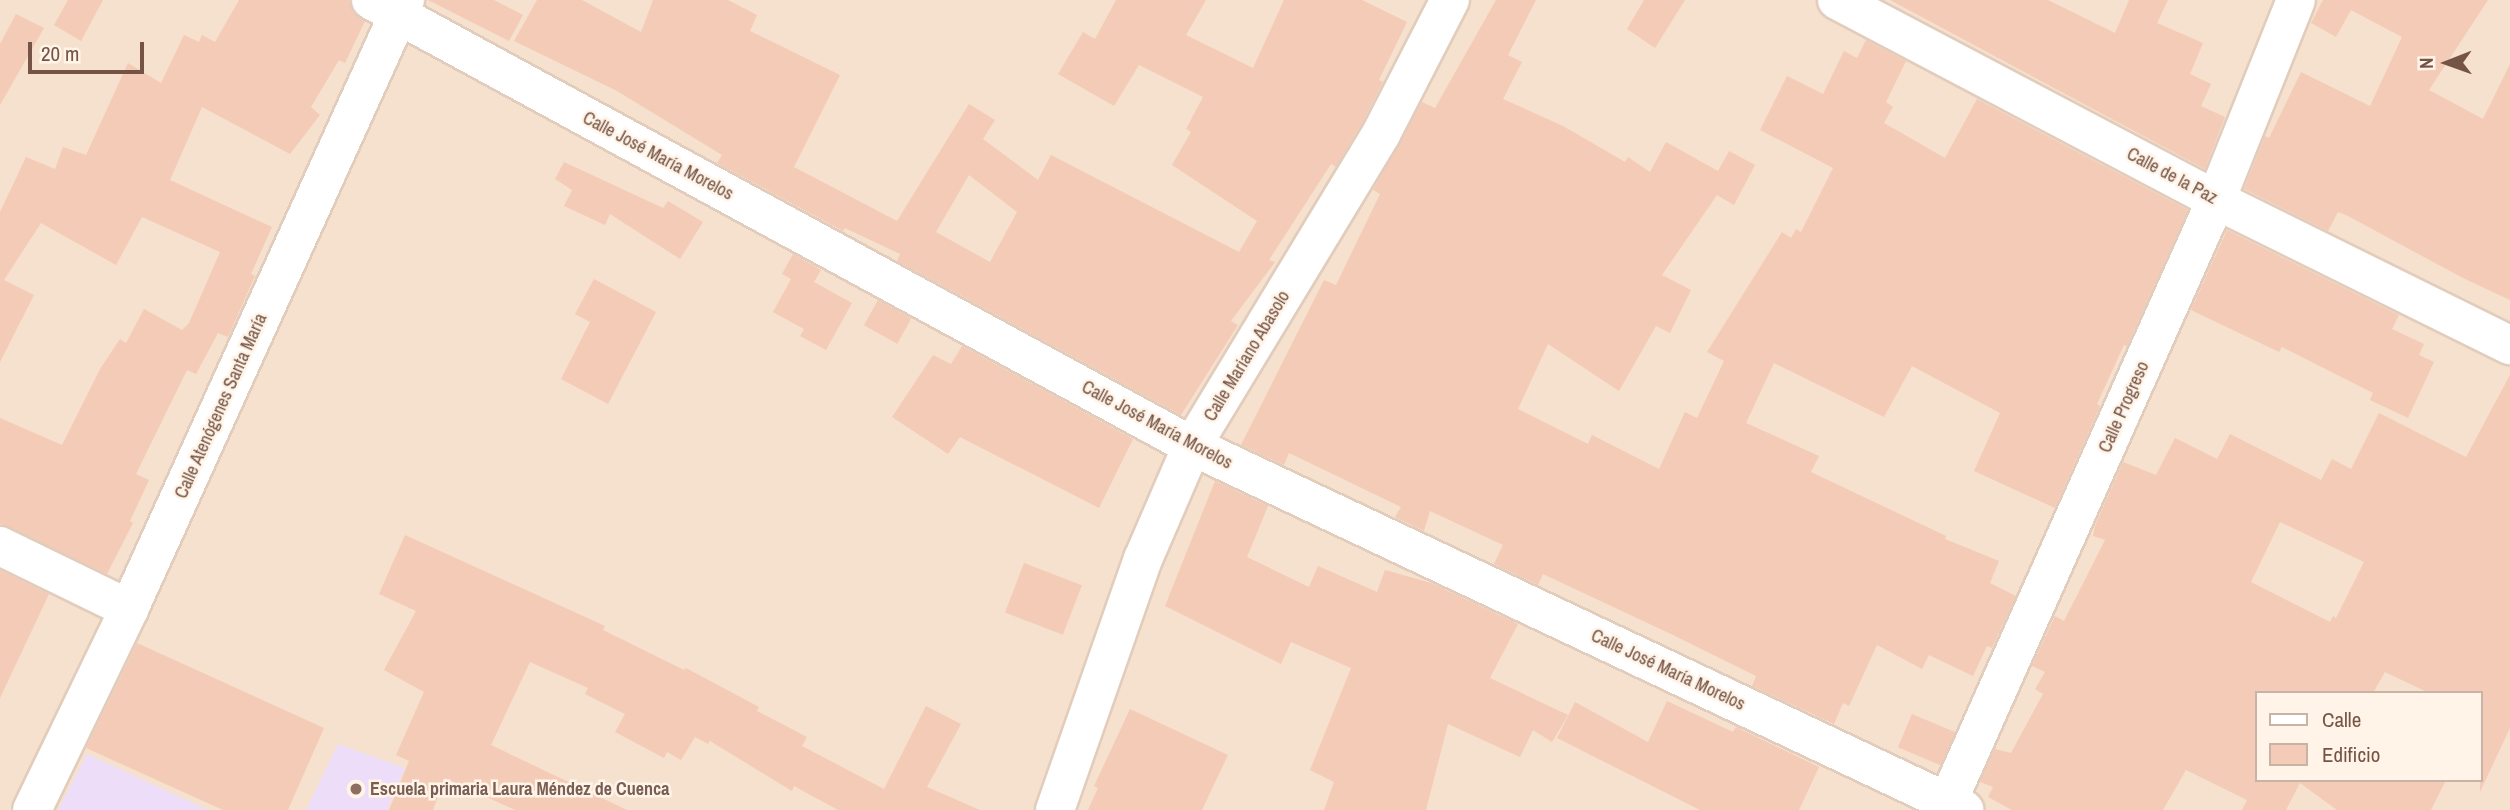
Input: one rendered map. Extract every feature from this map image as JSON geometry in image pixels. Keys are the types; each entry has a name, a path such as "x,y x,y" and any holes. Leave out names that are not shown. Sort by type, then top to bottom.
{"street":[{"name":"Calle Mariano Abasolo","path":"1055,810 1143,559 1192,446 1381,134 1450,0"},
{"name":"Calle de la Paz","path":"1837,0 2216,200 2510,345"},
{"name":"Calle Progreso","path":"1952,807 2216,200 2296,0"},
{"name":"Calle José María Morelos","path":"391,5 1192,446 1952,807"},
{"name":"Calle Atenógenes Santa María","path":"32,810 129,609 391,5"},
{"path":"0,546 129,609"}],"shaded area":[{"path":"0,0 2510,0 2510,810 0,810"},
{"name":"Escuela primaria Laura Méndez de Cuenca","path":"338,744 405,768 387,810 306,810"},
{"path":"87,754 208,810 58,810"}],"building":[{"path":"68,0 103,0 81,41 54,25"},
{"path":"239,0 349,0 353,12 365,21 345,63 339,60 311,107 320,115 290,154 202,107 170,180 272,227 251,274 255,276 228,337 218,333 196,374 187,370 136,474 149,480 130,521 133,523 107,574 0,524 0,418 62,445 100,369 120,339 126,343 144,309 182,330 189,323 220,252 142,217 116,265 41,223 4,280 34,295 0,362 0,212 26,157 55,169 63,147 86,155 128,63 161,83 184,35 199,42 202,35 215,42"},
{"path":"428,0 494,0 523,15 509,41"},
{"path":"537,0 582,0 641,32 653,0 728,0 757,15 750,31 840,75 794,167 897,221 969,104 995,120 983,139 1038,180 1051,155 1239,252 1257,221 1172,165 1191,132 1186,129 1203,97 1139,65 1114,106 1058,74 1083,32 1095,39 1116,0 1206,0 1186,35 1253,68 1284,0 1362,0 1407,22 1379,80 1383,82 1362,123 1336,167 1331,164 1269,260 1275,262 1231,321 1238,325 1181,415 897,261 900,254 845,228 843,231 717,163 722,155 617,91 514,41","holes":["969,175 1017,212 990,262 936,232"]},
{"path":"1496,0 1536,0 1508,55 1522,62 1503,99 1563,126 1625,162 1628,157 1650,172 1666,142 1718,171 1729,151 1755,165 1734,205 1717,195 1662,275 1691,290 1670,333 1656,326 1619,391 1548,344 1518,409 1588,444 1592,435 1659,469 1685,412 1697,418 1724,361 1707,352 1782,232 1791,238 1796,229 1801,232 1833,168 1760,130 1787,76 1823,94 1844,51 1857,58 1866,40 1906,61 1886,102 1893,107 1884,123 1945,158 1977,99 2188,210 2127,346 2124,345 2097,404 2100,406 2055,508 1974,471 2000,413 1912,366 1884,417 1774,363 1746,423 1819,456 1811,472 1946,536 1945,539 1999,561 1990,583 2016,596 1992,648 1987,646 1973,676 1929,655 1922,669 1877,645 1849,706 1843,703 1834,724 1752,686 1756,676 1673,635 1543,574 1538,585 1494,564 1503,545 1430,511 1424,531 1395,517 1401,507 1289,453 1284,465 1241,445 1324,280 1336,285 1380,194 1373,190 1422,102 1435,108"},
{"path":"1644,0 1685,0 1655,48 1627,29"},
{"path":"1890,0 2048,0 2115,33 2129,0 2168,0 2157,23 2203,43 2190,74 2211,84 2201,106 2225,117 2205,169"},
{"path":"2323,0 2488,0 2429,90 2483,119 2510,64 2510,300 2346,215 2338,212 2328,231 2244,189 2265,136 2269,138 2301,72 2370,106 2402,37 2351,10 2336,37 2311,23"},
{"path":"16,14 44,28 0,105 0,44"},
{"path":"564,162 663,208 668,201 703,222 680,259 610,214 605,225 564,206 572,190 555,179"},
{"path":"2227,230 2399,315 2392,329 2424,344 2419,355 2434,362 2408,418 2370,400 2373,393 2282,347 2279,352 2191,310"},
{"path":"793,254 821,270 814,282 852,303 826,350 800,336 804,329 773,312 791,279 782,274"},
{"path":"594,279 656,312 608,404 561,379 590,322 575,314"},
{"path":"878,300 911,318 897,344 864,325"},
{"path":"962,346 1133,439 1099,508 960,437 948,454 892,417 933,355 951,364"},
{"path":"2510,375 2510,728 2480,792 2482,691 2425,691 2385,672 2374,691 2254,691 2254,782 2445,782 2431,810 2337,810 2300,783 2286,810 2242,810 2247,800 2186,770 2163,810 2012,810 1988,797 1993,787 1980,782 1995,749 2011,753 2043,694 2035,689 2045,672 2032,666 2055,616 2064,621 2105,540 2093,536 2095,526 2123,462 2156,475 2175,438 2217,459 2230,434 2321,480 2332,459 2351,469 2379,413 2466,457","holes":["2280,522 2364,562 2336,618 2333,616 2330,622 2251,582"]},
{"path":"1215,481 1268,506 1247,557 1309,587 1318,566 1377,592 1385,570 1431,583 1518,624 1490,678 1568,715 1552,742 1533,730 1520,757 1448,724 1426,810 1324,810 1334,782 1310,770 1351,668 1291,642 1281,664 1165,606"},
{"path":"405,535 605,626 603,630 684,670 686,668 759,707 757,711 807,737 802,746 884,789 926,706 961,724 927,787 980,810 838,810 794,786 792,791 710,741 708,744 695,737 681,760 667,752 664,758 615,732 625,714 585,694 588,688 530,662 491,745 627,810 515,810 445,778 433,810 389,810 409,761 396,755 424,692 384,670 416,611 379,594"},
{"path":"1024,563 1082,585 1063,635 1005,612"},
{"path":"0,570 49,594 0,698"},
{"path":"137,643 324,728 288,810 223,810 86,748"},
{"path":"1667,701 1733,732 1736,727 1819,767 1799,810 1700,810 1557,738 1575,702 1648,742"},
{"path":"1130,709 1228,755 1202,810 1088,810 1098,788 1094,786"},
{"path":"1912,714 1955,732 1941,766 1898,747"}],"place":[{"name":"Escuela primaria Laura Méndez de Cuenca","path":"356,789"}]}
